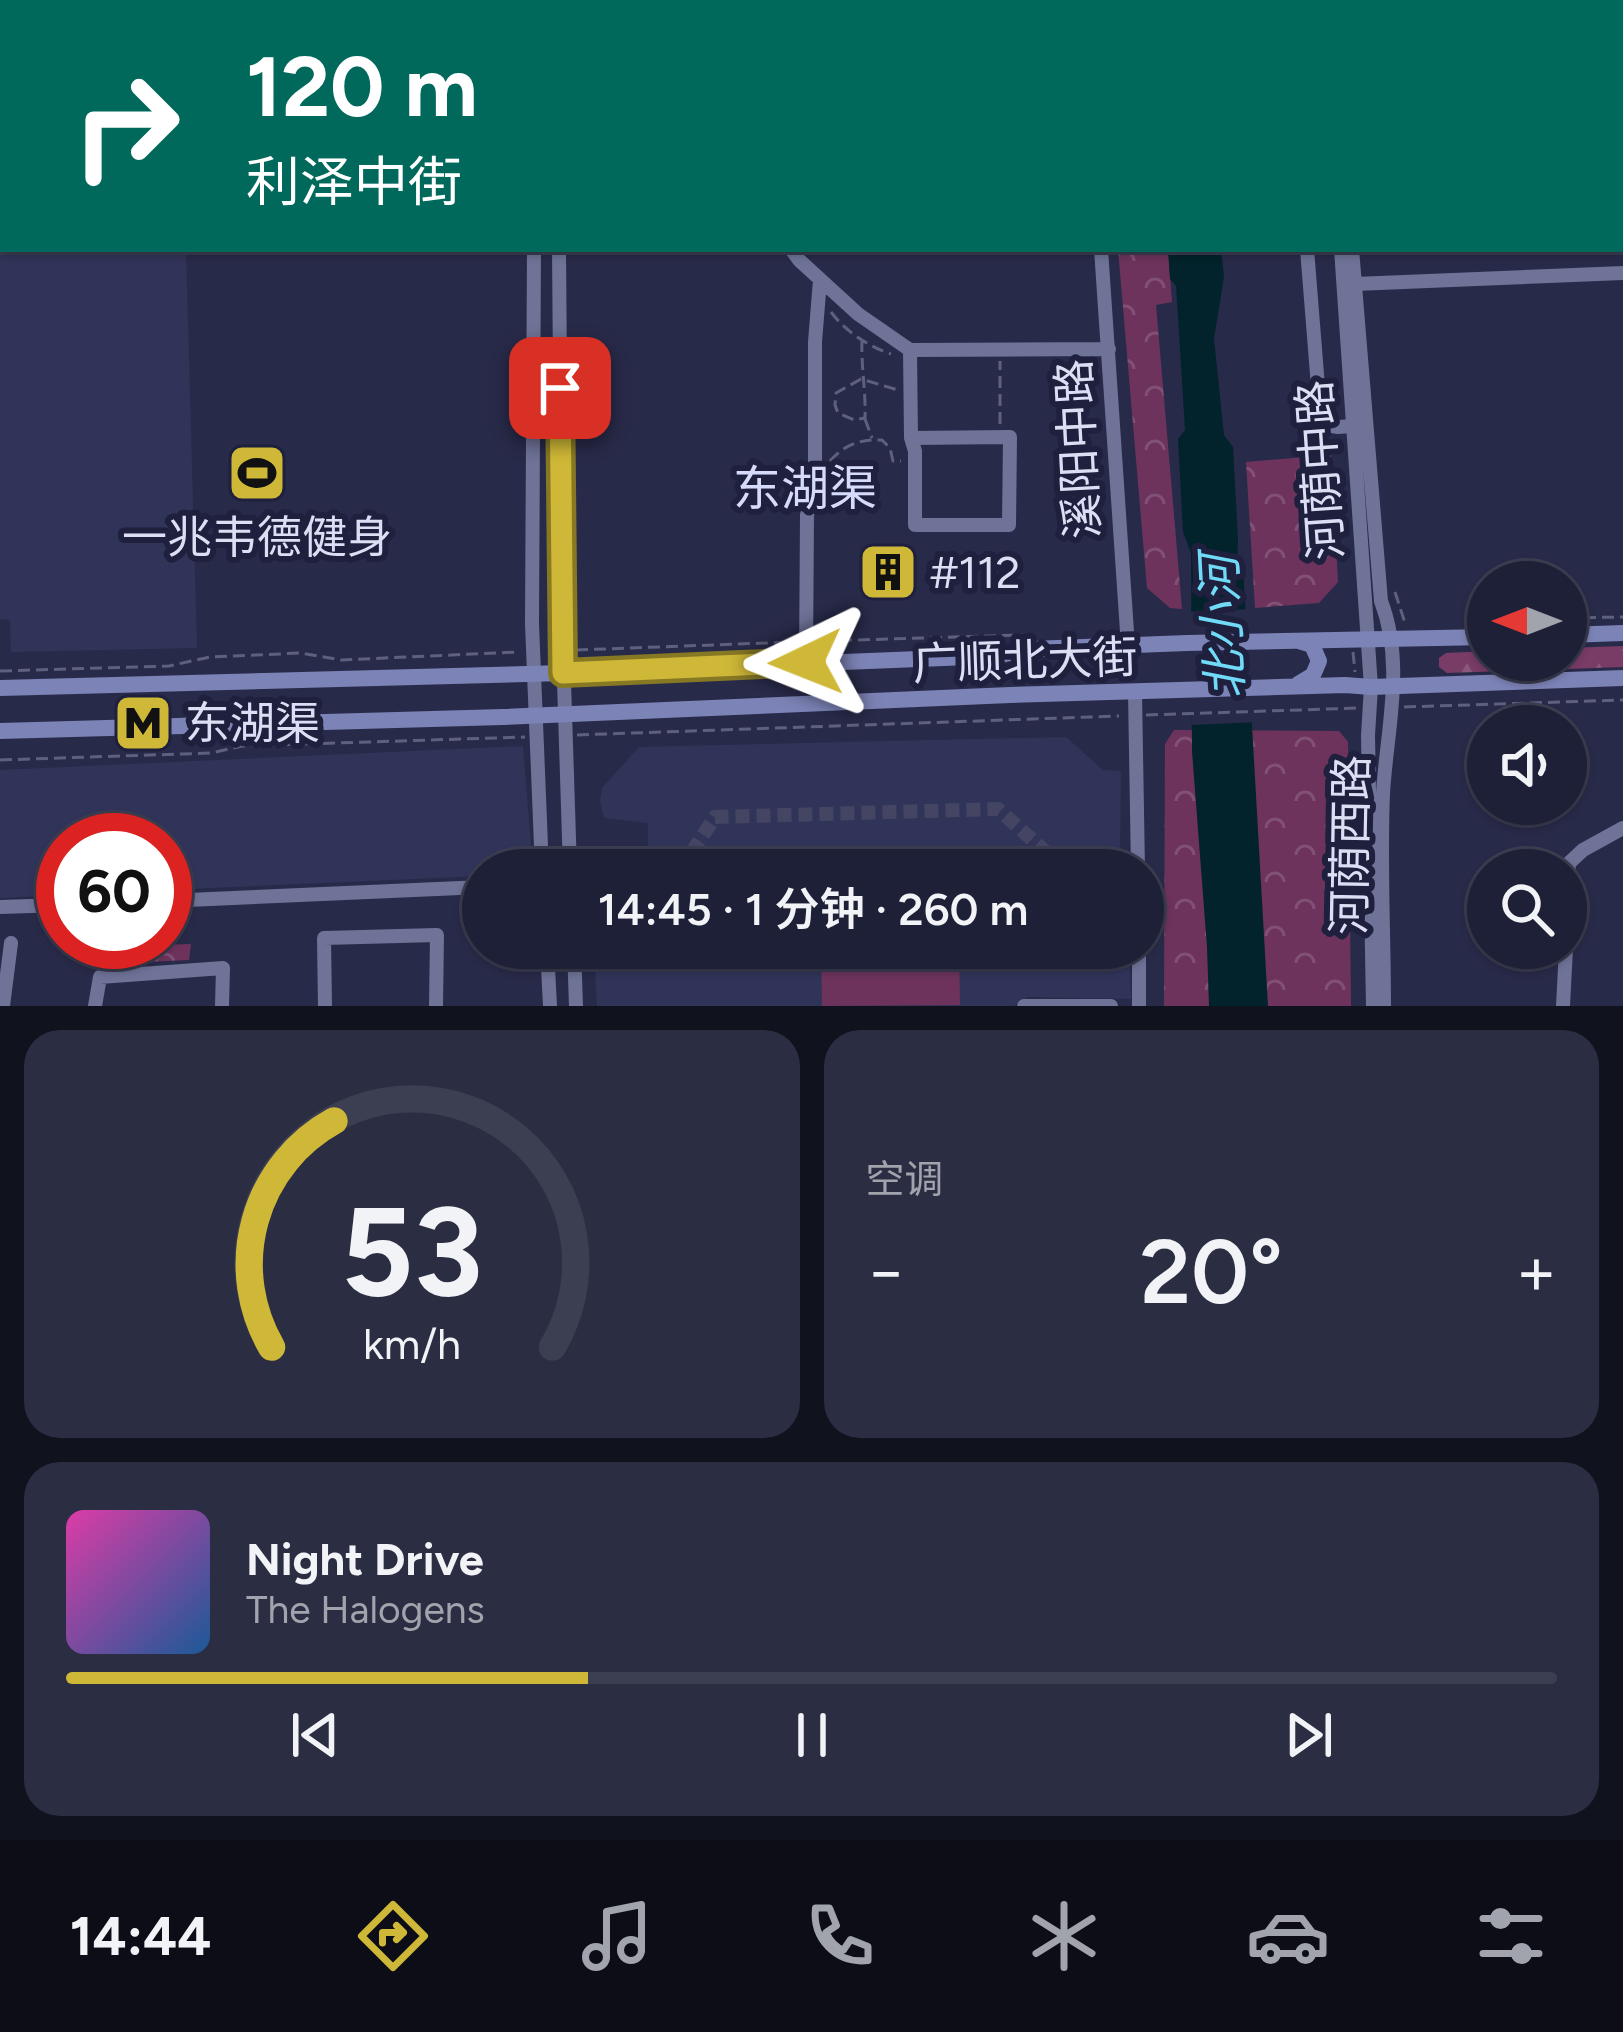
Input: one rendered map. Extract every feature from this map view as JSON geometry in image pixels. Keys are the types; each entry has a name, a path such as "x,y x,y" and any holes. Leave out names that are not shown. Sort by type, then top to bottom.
{"main road":[{"path":"1587,635 1623,634"},
{"path":"1289,640 1467,638"},
{"path":"1289,640 1312,645 1319,661 1309,679 1292,687"},
{"name":"广顺北大街","path":"0,688 563,673 1289,640"},
{"path":"1292,687 1623,678"},
{"name":"广顺北大街","path":"0,731 1292,687"}],"street":[{"path":"534,252 533,674 541,849"},
{"path":"560,252 563,673 570,849"},
{"path":"794,252 858,314 910,350 1108,349"},
{"name":"溪阳中路","path":"1101,252 1128,646"},
{"path":"1307,252 1321,424 1354,426"},
{"name":"河荫中路","path":"1341,252 1371,687"},
{"name":"河荫中路","path":"1352,252 1381,601 1390,624 1394,685"},
{"path":"1355,284 1623,273"},
{"path":"806,662 807,515 815,488 814,342 820,280"},
{"path":"910,350 911,438 915,461 915,525 1009,525 1010,437 911,438"},
{"name":"河荫西路","path":"1384,1006 1383,798 1394,685"},
{"name":"河荫西路","path":"1371,687 1373,1006"},
{"path":"1135,692 1138,849"},
{"path":"1585,849 1623,828"},
{"path":"192,900 462,888"},
{"path":"0,908 36,906"},
{"path":"325,1006 324,938 437,935 436,1006"},
{"path":"2,1006 11,943"},
{"path":"95,1006 100,977 223,968 222,1006"},
{"path":"548,969 550,1006"},
{"path":"575,969 576,1006"},
{"path":"1139,969 1139,1006"},
{"path":"1564,1006 1565,969"},
{"path":"1024,1006 1111,1006"}],"path":[{"path":"862,340 861,379 872,440"},
{"path":"1000,349 1000,438"},
{"path":"865,418 854,420 838,413 836,393 861,379 893,386 910,397"},
{"path":"815,478 840,450 854,442 911,438"},
{"path":"882,440 893,461 915,461"},
{"path":"1587,617 1623,616"},
{"path":"563,650 1020,635"},
{"path":"0,671 170,666 210,657 301,653 341,660 533,652"},
{"path":"1394,707 1623,700"},
{"path":"565,735 1371,708"},
{"path":"0,760 535,736"}],"shaded area":[{"path":"0,252 186,252 197,648 11,652 10,620 0,619"},
{"path":"1066,737 1103,770 1121,771 1120,849 648,849 648,823 604,818 600,800 602,788 639,747"},
{"path":"523,746 531,849 462,849 462,877 192,889 192,813 36,813 36,896 0,898 0,770"},
{"path":"595,969 1130,969 1131,999 1027,997 1014,1006 597,1006"}],"green space":[{"path":"1118,252 1168,252 1172,302 1156,305 1182,609 1170,608 1147,588"},
{"path":"1331,455 1338,582 1319,603 1255,608 1246,462"},
{"path":"1623,646 1623,667 1587,668 1587,647"},
{"path":"1467,652 1467,672 1447,673 1439,667 1439,658"},
{"path":"1174,730 1339,731 1348,742 1351,1006 1164,1006 1165,744"},
{"path":"821,969 959,969 960,1005 822,1006"}],"water":[{"name":"北小河","path":"1168,252 1221,252 1224,277 1214,339 1224,435 1233,447 1237,566 1243,567 1268,1006 1209,1006 1192,751 1191,553 1183,532 1178,439 1185,430 1176,286 1170,279"}],"pier":[{"path":"1252,609 1259,722 1192,725 1186,612"}],"tunnel":[{"path":"694,849 715,817 998,809 1043,849"}],"place":[{"name":"一兆韦德健身","path":"257,473"},
{"name":"#112","path":"888,572"},
{"name":"东湖渠","path":"143,723"}],"district":[{"name":"东湖渠","path":"805,488"}],"route":[{"path":"560,388 563,673 806,662"}]}
